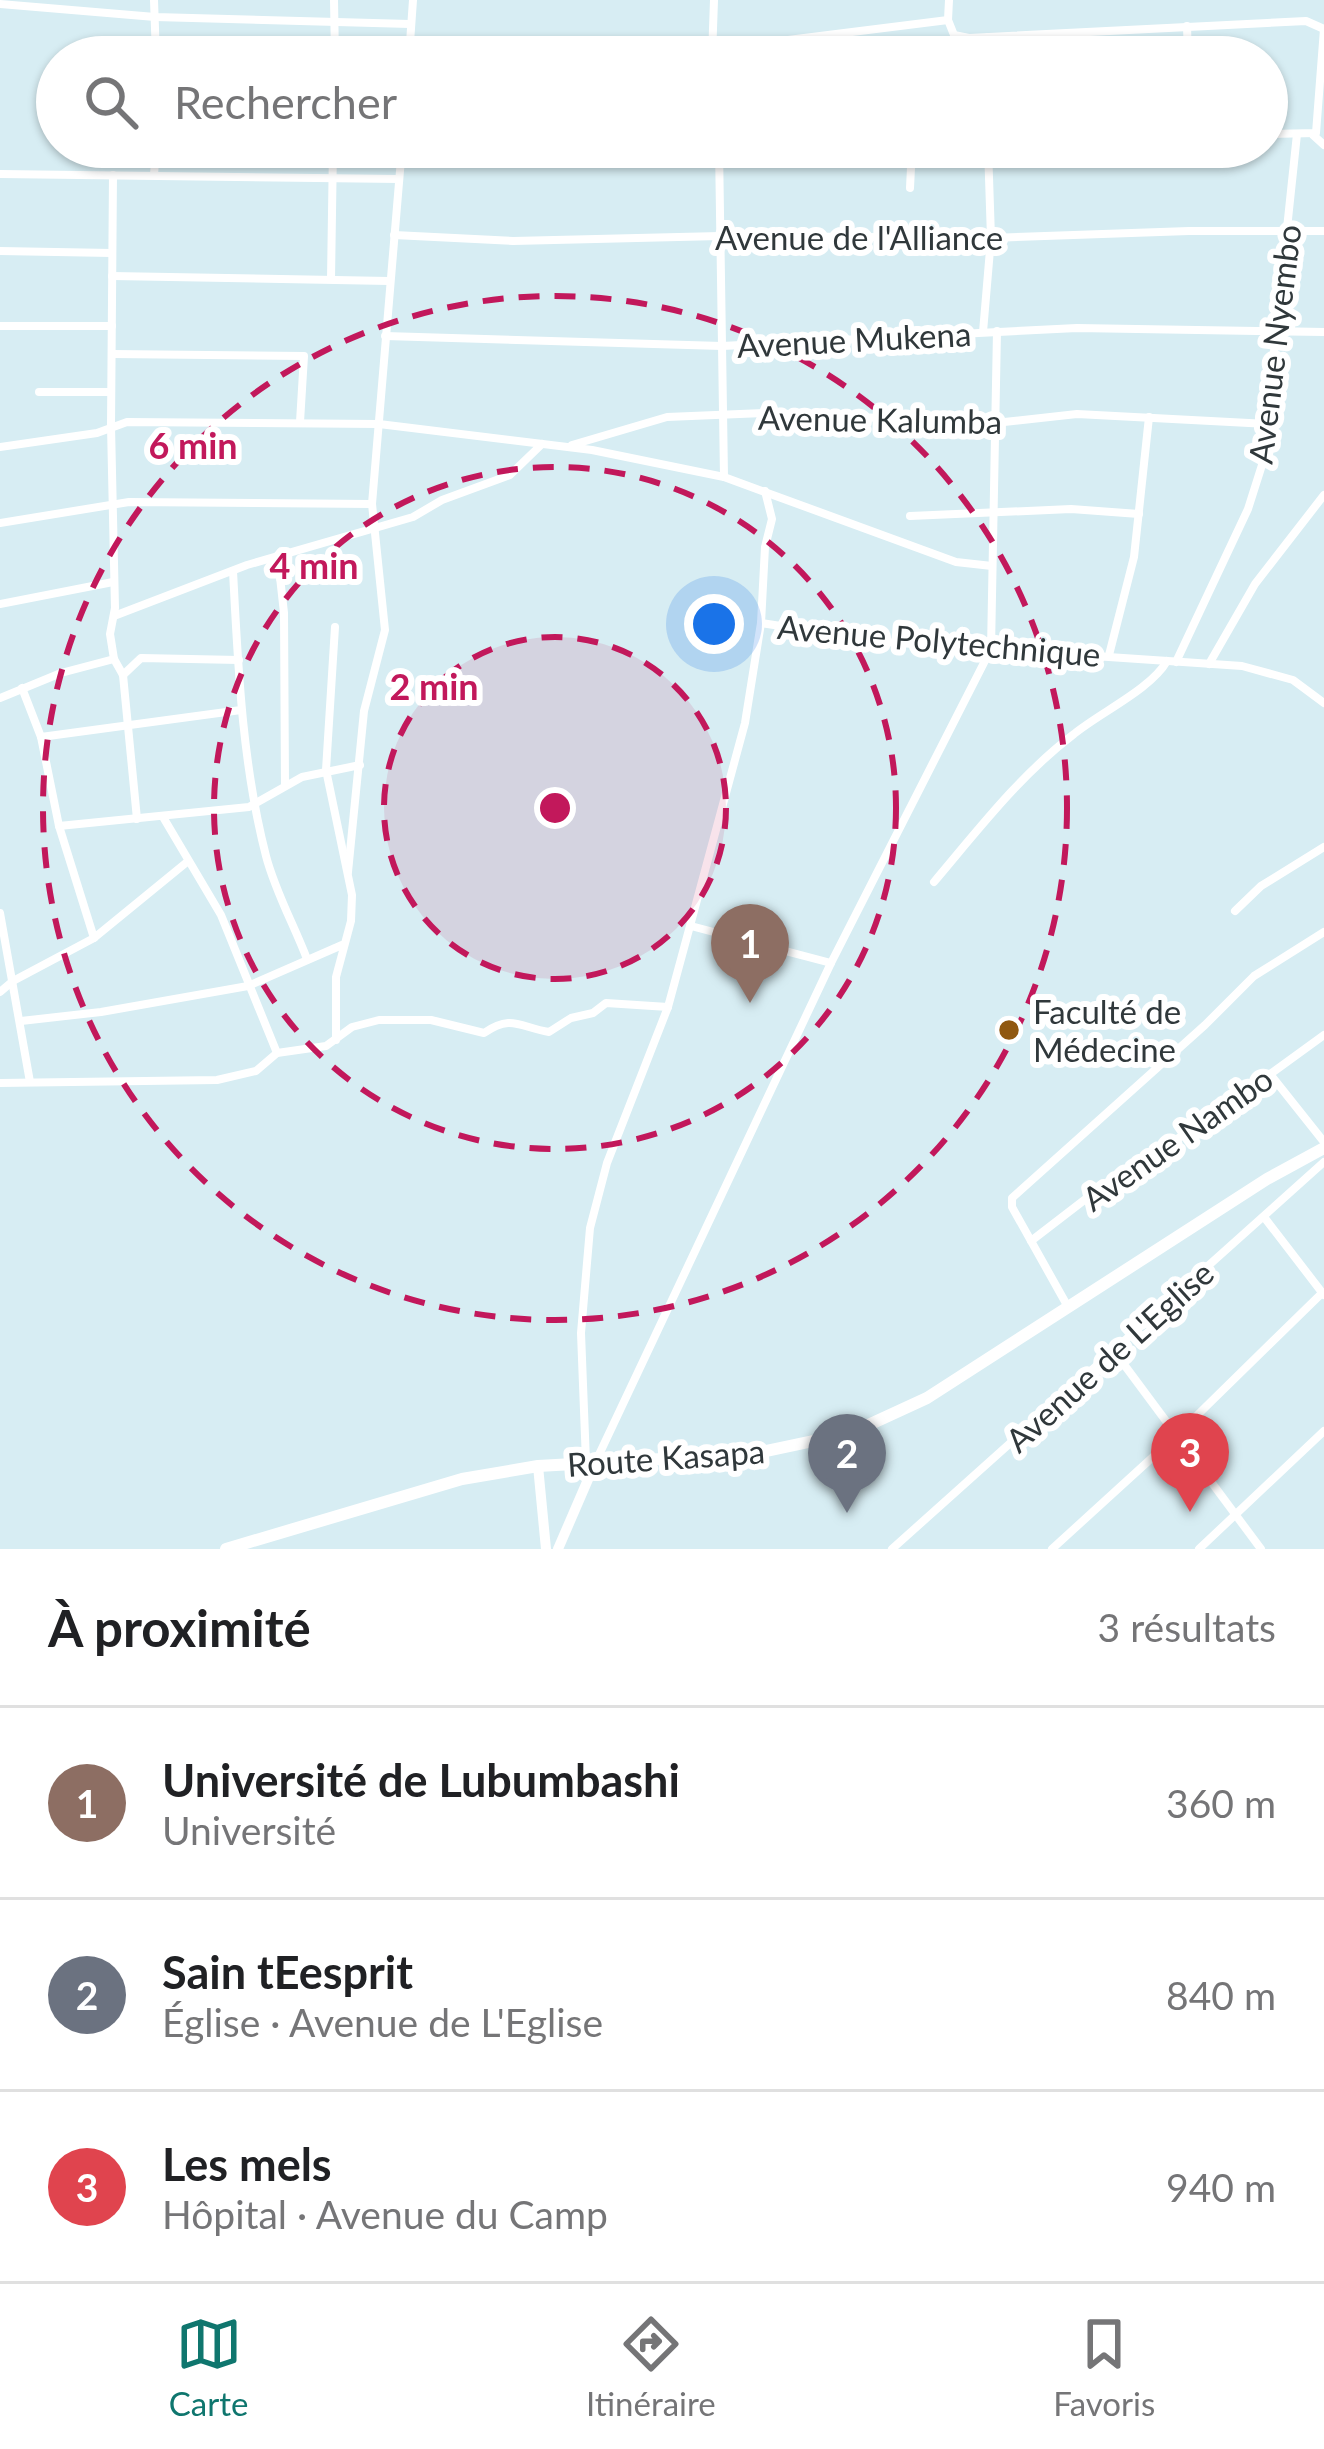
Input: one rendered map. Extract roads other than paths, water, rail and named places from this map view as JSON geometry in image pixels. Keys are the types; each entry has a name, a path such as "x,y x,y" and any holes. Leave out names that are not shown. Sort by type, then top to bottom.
{"main road":[{"name":"Route Kasapa","path":"226,1549 462,1479 591,1461 752,1454 851,1433 927,1398 1324,1145"}],"street":[{"path":"154,0 156,36"},
{"path":"334,0 334,36"},
{"path":"410,36 413,0"},
{"path":"713,36 714,0"},
{"path":"949,0 948,20 957,36"},
{"path":"0,4 155,17 410,24"},
{"path":"820,36 948,20"},
{"path":"1006,36 1306,21 1324,29 1318,125 1313,135"},
{"path":"1186,26 1187,36"},
{"path":"1288,134 1313,135 1324,145"},
{"name":"Avenue Nyembo","path":"1172,661 1254,496 1268,424 1297,134"},
{"path":"154,168 154,175"},
{"path":"331,279 332,168"},
{"path":"348,872 364,712 380,657 386,613 372,504 400,168"},
{"path":"719,168 724,477"},
{"path":"910,188 911,168"},
{"path":"983,332 991,238 989,168"},
{"path":"0,174 399,179"},
{"path":"113,175 114,616 110,634 114,659 123,675 137,819"},
{"name":"Avenue de l'Alliance","path":"394,235 513,241 1324,231"},
{"path":"0,251 112,253"},
{"path":"112,276 389,281"},
{"path":"0,326 112,326"},
{"name":"Avenue Mukena","path":"385,336 722,346 1077,328 1324,332"},
{"path":"558,1549 591,1461 831,963 991,649 997,331"},
{"path":"112,354 304,356 300,422"},
{"path":"39,392 111,392"},
{"name":"Avenue Kalumba","path":"567,446 667,417 787,413 995,423 1071,414 1268,424"},
{"path":"1109,655 1131,573 1149,417"},
{"path":"0,447 98,433 127,422 379,424 543,443 724,477 956,562 992,566"},
{"path":"114,616 233,571 372,531 506,477 543,443"},
{"path":"760,623 773,509 765,491"},
{"path":"1209,664 1255,584 1324,495"},
{"path":"0,524 129,502 372,504"},
{"path":"910,516 1070,509 1138,514"},
{"path":"278,559 284,613 285,787"},
{"path":"233,571 242,710 255,805 267,859 307,959"},
{"path":"0,604 113,581"},
{"name":"Avenue Polytechnique","path":"591,1461 581,1333 590,1228 607,1162 668,1006 691,926 745,723 760,623 884,642 1241,665 1288,678 1324,703"},
{"path":"335,627 326,770 348,872 351,921 336,977 336,1041"},
{"path":"123,675 141,658 238,661"},
{"path":"0,698 114,659"},
{"path":"934,882 1009,793 1073,734 1157,678 1172,661"},
{"path":"22,688 41,737 59,826 94,938"},
{"path":"41,737 242,710"},
{"path":"59,826 255,805 326,770 360,765"},
{"path":"163,818 221,915 277,1053"},
{"path":"1235,911 1262,886 1324,847"},
{"path":"0,992 94,938 188,862"},
{"path":"0,913 2,950 13,981 30,1083"},
{"path":"691,926 831,963"},
{"path":"1069,1308 1012,1208 1012,1198 1254,976 1324,932"},
{"path":"21,1022 248,986 342,945"},
{"path":"0,1082 217,1081 256,1071 277,1053 336,1041 352,1027 379,1020 430,1020 476,1033 511,1021 549,1032 606,1003 668,1006"},
{"name":"Avenue Nambo","path":"1030,1242 1109,1181 1203,1123 1324,1035"},
{"path":"1270,1074 1324,1145"},
{"name":"Avenue de L'Eglise","path":"892,1549 1324,1162"},
{"path":"1052,1549 1323,1294 1264,1217"},
{"path":"1114,1351 1261,1549"},
{"path":"1198,1549 1324,1431"},
{"path":"538,1466 546,1549"}],"place":[{"name":"Université de Lubumbashi","path":"750,1003"},
{"name":"Faculté de Médecine","path":"1009,1030"},
{"name":"Les mels","path":"1190,1512"},
{"name":"Sain tEesprit","path":"847,1513"}]}
